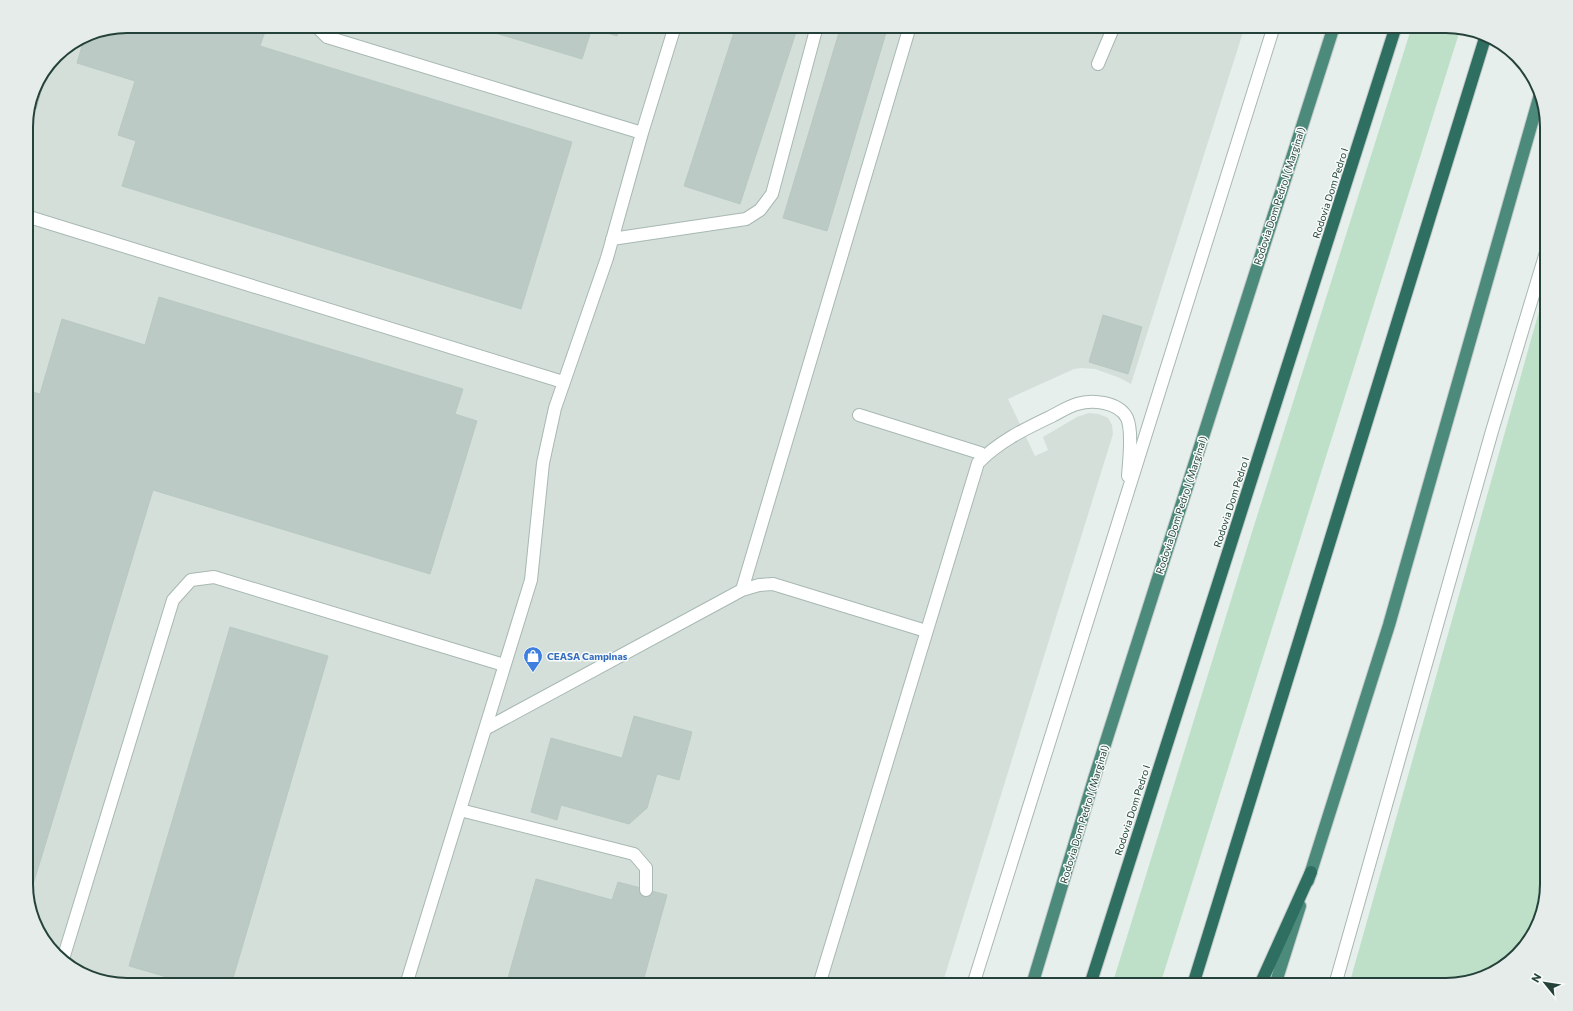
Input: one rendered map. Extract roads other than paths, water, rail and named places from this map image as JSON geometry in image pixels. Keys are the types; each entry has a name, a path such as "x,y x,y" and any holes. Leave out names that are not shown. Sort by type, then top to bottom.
{"highway":[{"name":"Rodovia Dom Pedro I (Marginal)","path":"1034,978 1099,764 1332,33"},
{"name":"Rodovia Dom Pedro I","path":"1092,978 1394,33"},
{"path":"1195,978 1484,42"},
{"path":"1277,978 1389,625 1537,104"},
{"path":"1263,978 1311,872"}],"street":[{"path":"323,33 327,37 642,133"},
{"path":"408,978 531,580 543,462 555,408 612,239 642,133 673,33"},
{"path":"612,239 746,219 760,210 772,194 815,33"},
{"path":"742,590 908,33"},
{"path":"1098,64 1111,33"},
{"path":"975,978 1272,33"},
{"path":"33,218 564,382"},
{"path":"1337,978 1492,431 1540,272"},
{"path":"821,978 978,463 992,449 1023,430 1077,404 1098,402 1117,407 1126,418 1130,436 1127,493"},
{"path":"859,415 980,454"},
{"path":"64,954 173,600 190,580 214,577 504,666"},
{"path":"485,729 742,590 759,584 774,584 926,631"},
{"path":"460,810 634,854 646,868 646,890"}],"place":[{"name":"CEASA Campinas","path":"533,673"}]}
